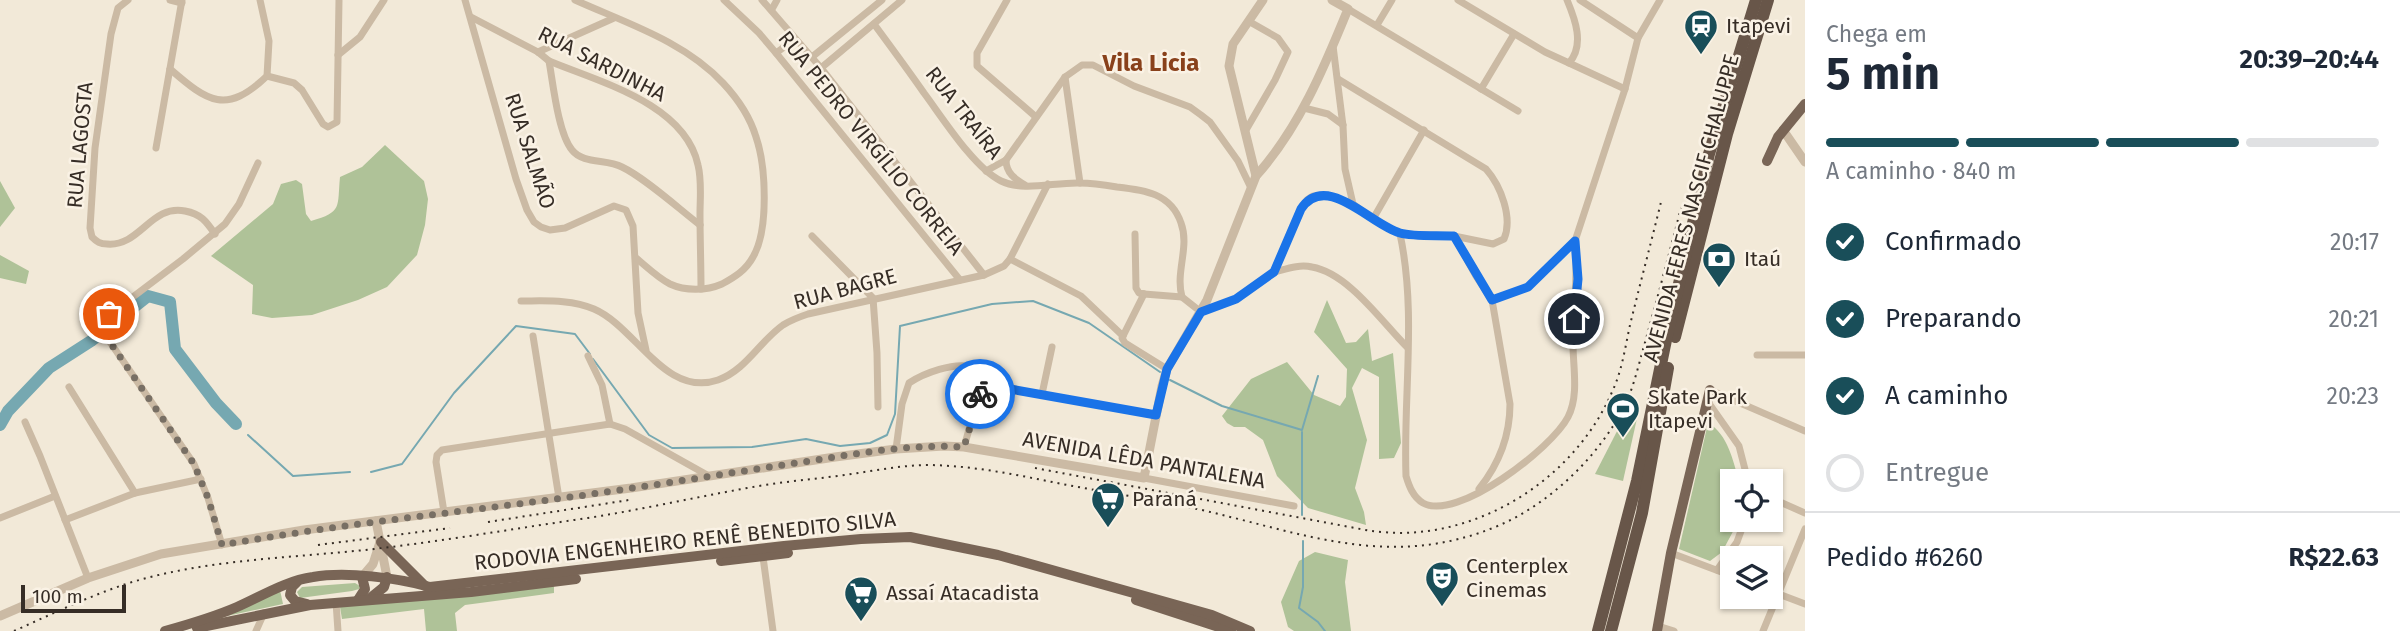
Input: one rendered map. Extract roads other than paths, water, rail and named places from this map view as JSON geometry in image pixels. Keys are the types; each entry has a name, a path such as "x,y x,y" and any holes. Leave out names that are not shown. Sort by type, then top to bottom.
{"highway":[{"name":"AVENIDA FERES NASCIF CHALUPPE","path":"1598,631 1635,491 1665,340 1709,155 1756,0"},
{"name":"AVENIDA FERES NASCIF CHALUPPE","path":"1611,631 1642,513 1674,338 1727,134 1768,0"}],"main road":[{"path":"1767,161 1772,146 1805,104"},
{"path":"1657,628 1671,553 1709,396"},
{"name":"RODOVIA ENGENHEIRO RENÊ BENEDITO SILVA","path":"166,631 219,614 300,580 332,575 387,578 430,587 784,546 910,537 981,550 1077,576 1212,615 1250,631"},
{"path":"381,541 425,586"},
{"name":"RODOVIA ENGENHEIRO RENÊ BENEDITO SILVA","path":"188,631 310,605 471,592 873,545 920,545 1016,566 1231,631"},
{"path":"362,577 365,589 363,600"},
{"path":"363,600 384,587 387,578"},
{"path":"300,580 292,587 290,595 295,601 310,605"}],"street":[{"name":"RUA LAGOSTA","path":"128,0 118,8 111,34 95,148 90,228 92,237 102,244 117,245 135,236 163,212 175,209 197,213 215,234"},
{"path":"156,148 182,1 170,0"},
{"path":"170,69 188,87 215,101 230,100 245,94 267,76 270,41 260,0"},
{"path":"267,76 294,83 302,90 323,124 328,127 333,125 339,116 339,0"},
{"path":"338,55 360,37 384,0"},
{"path":"465,0 471,17"},
{"path":"575,0 663,39 704,66 734,96 749,119 757,138 762,168 761,240 747,266 718,286 683,288 670,284 636,258"},
{"name":"RUA PEDRO VIRGÍLIO CORREIA","path":"724,0 776,52 960,280"},
{"name":"RUA PEDRO VIRGÍLIO CORREIA","path":"762,0 821,68 984,275"},
{"path":"772,9 777,0"},
{"path":"812,57 882,0"},
{"path":"821,68 902,0"},
{"path":"1007,0 977,53 977,66 1037,117"},
{"path":"1256,176 1229,66 1233,44 1263,0"},
{"path":"1332,0 1518,111"},
{"path":"1377,25 1392,0"},
{"path":"1458,0 1514,34 1625,89"},
{"path":"1567,0 1578,47 1569,63"},
{"path":"1580,0 1638,38"},
{"path":"1401,234 1407,281 1406,476 1409,486 1421,502 1438,507 1449,505 1498,482 1539,450 1568,417 1574,388 1573,341 1578,279 1575,241 1625,89 1638,38 1660,0"},
{"path":"1144,478 1167,369 1201,312 1256,176 1271,160 1304,108 1348,9"},
{"name":"RUA SARDINHA","path":"471,17 538,52 549,61 644,101 678,127 690,142 699,166 702,289"},
{"name":"RUA SALMÃO","path":"471,17 516,179 534,222 550,230 565,228 606,209 620,206 631,216 638,313 647,353"},
{"path":"538,52 614,18"},
{"path":"1246,130 1285,61 1286,47 1278,38 1250,22"},
{"name":"RUA TRAÍRA","path":"874,24 950,129 986,171 1003,182 1026,186 1080,183 1152,192 1166,199 1182,224 1182,297"},
{"path":"1481,89 1514,34"},
{"path":"776,52 795,39"},
{"path":"1332,46 1343,126 1345,169 1353,204"},
{"path":"549,61 561,123 568,145 574,153 580,158 609,162 626,169 700,225"},
{"path":"986,171 1006,159 1065,77 1082,65 1093,65 1133,86 1190,107 1210,122 1238,161 1251,188"},
{"path":"1065,77 1080,183"},
{"path":"1274,272 1301,209 1312,197 1330,196 1353,204 1373,219 1401,234 1454,236 1493,244 1504,239 1507,230 1508,220 1493,177 1476,162 1338,79"},
{"path":"1304,108 1328,114 1343,126"},
{"path":"1373,219 1424,130"},
{"path":"1783,130 1805,162"},
{"path":"1006,159 1009,173 1026,186"},
{"path":"222,545 201,479 188,453 110,342 102,324 109,314 215,234 239,204 258,163"},
{"path":"1048,184 1010,259 1081,296 1123,336 1125,343 1167,369"},
{"path":"1135,234 1136,288 1139,293 1182,297 1201,312"},
{"path":"812,236 873,298 878,407"},
{"path":"1454,236 1492,300 1508,385 1510,420 1502,452 1476,492"},
{"path":"1492,300 1528,287 1575,241"},
{"name":"RUA BAGRE","path":"520,301 557,301 595,310 615,321 670,372 701,383 731,374 793,320 873,298 984,275 1004,266 1010,259"},
{"path":"1201,312 1236,299 1274,272 1297,266 1312,267 1329,272 1354,291 1407,347"},
{"path":"1123,336 1144,294"},
{"path":"533,336 559,498"},
{"path":"1042,394 1052,347"},
{"path":"1757,355 1805,355"},
{"path":"587,356 603,384 610,424"},
{"path":"896,449 902,404 909,383 963,365 971,367 982,384 1156,415"},
{"path":"964,447 982,384"},
{"path":"69,387 135,493"},
{"path":"1709,396 1804,429"},
{"path":"1709,396 1739,446 1745,469"},
{"path":"25,422 88,578"},
{"path":"444,512 436,462 437,455 442,450 610,424 642,437 710,476"},
{"name":"AVENIDA LÊDA PANTALENA","path":"0,616 88,578 161,555 304,530 559,498 896,449 964,447 1294,506"},
{"path":"65,520 135,493 201,479"},
{"path":"0,519 55,496"},
{"path":"1783,503 1805,513"},
{"path":"376,521 387,578"},
{"path":"1783,573 1805,528"},
{"path":"1717,570 1737,542 1741,532"},
{"path":"362,577 373,564 381,541"},
{"path":"1671,553 1720,571"},
{"path":"763,556 773,631"},
{"path":"1783,595 1805,604"},
{"path":"336,603 338,631"},
{"path":"1763,631 1769,609"},
{"path":"256,631 264,613"},
{"path":"1657,628 1674,631"}],"waterway":[{"path":"0,425 8,411 49,368 91,341 148,296 170,302 175,349 216,403 236,424"},
{"path":"593,359 649,435 672,448 752,447 806,439 840,446 870,443 887,435 895,414 900,326 992,304 1033,301 1089,323 1160,372"},
{"path":"371,472 402,464 454,393 516,326 575,334 590,354"},
{"path":"1170,380 1222,406 1302,430 1318,376"},
{"path":"1302,432 1302,515"},
{"path":"248,435 293,476 350,472"},
{"path":"1303,541 1303,587 1299,608 1318,622 1325,631"}],"railway":[{"path":"1035,468 1379,532 1436,530 1468,522 1499,509 1554,472 1577,448 1597,421 1621,368 1661,202"},
{"path":"14,631 114,588 189,569 426,542 603,515 770,484 919,465 963,467 1013,474 1193,508 1346,543 1383,547 1421,546 1460,539 1500,525 1537,504 1554,492 1600,445 1627,402 1681,208"},
{"path":"488,522 629,500"},
{"path":"318,545 450,528"}],"place":[{"name":"Itapevi","path":"1701,56"},
{"name":"Itaú","path":"1719,289"},
{"name":"Skate Park Itapevi","path":"1623,439"},
{"name":"Paraná","path":"1108,529"},
{"name":"Centerplex Cinemas","path":"1442,608"},
{"name":"Assaí Atacadista","path":"861,623"}],"district":[{"name":"Vila Licia","path":"1151,63"}]}
